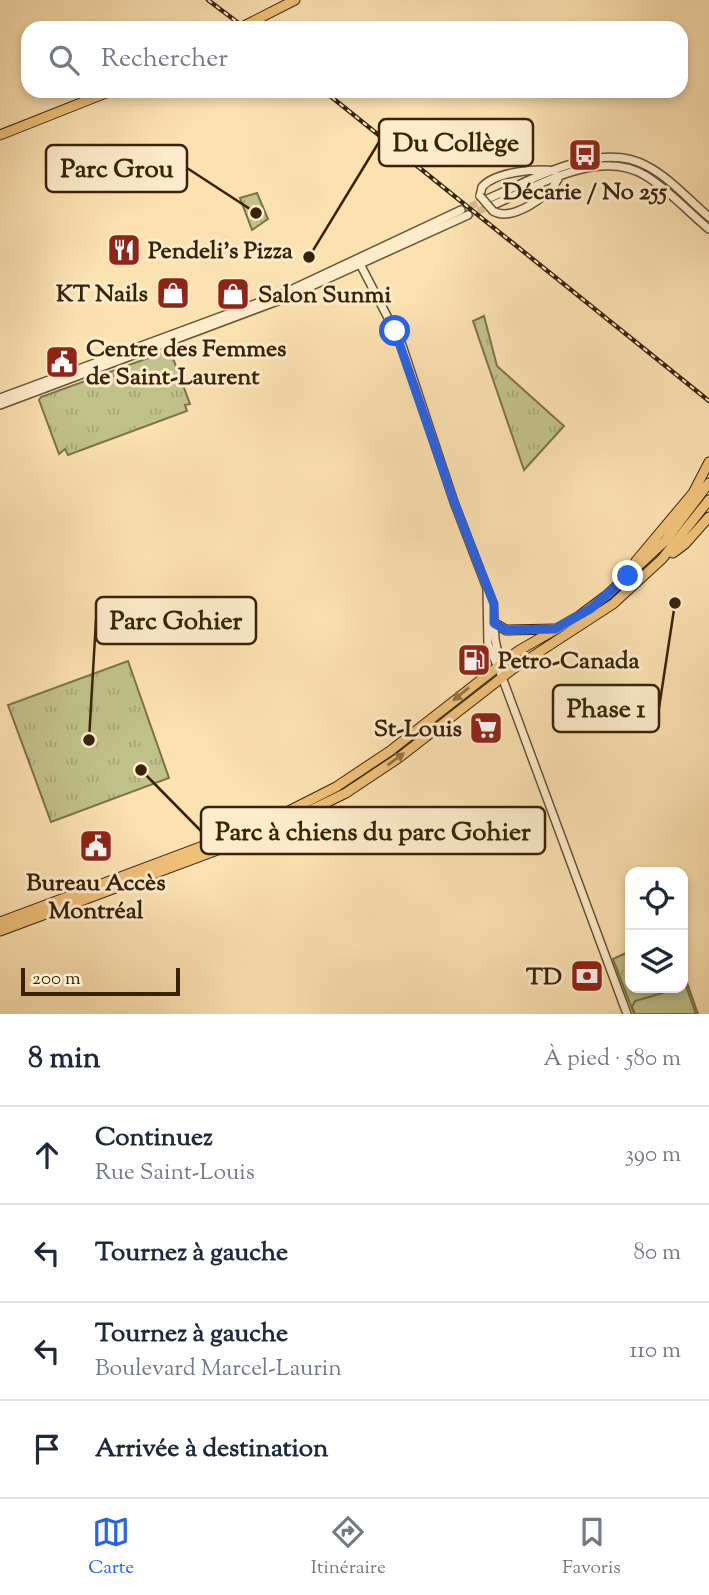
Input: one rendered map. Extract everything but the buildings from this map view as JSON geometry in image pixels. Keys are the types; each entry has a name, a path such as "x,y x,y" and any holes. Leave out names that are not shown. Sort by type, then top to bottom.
{"main road":[{"path":"254,21 295,0"},
{"path":"0,135 93,98"},
{"path":"628,576 636,561 693,493 709,462"},
{"path":"0,922 257,826 302,806 382,757 499,666 590,609 675,529 709,483"},
{"path":"662,559 709,500"},
{"path":"0,932 257,836 311,813 391,762 502,677 601,614 662,559 685,544 709,517"},
{"path":"494,623 506,630 555,629"}],"street":[{"path":"486,201 597,157 636,160 664,177 709,217"},
{"path":"557,175 554,186 534,201 504,215 493,211 486,201 482,187 491,180 544,169 557,175 602,166 632,169 658,184 709,229"},
{"path":"0,398 282,294 465,213"},
{"path":"0,405 283,299 358,261"},
{"path":"358,261 401,344 486,589 494,604 502,677 627,1014"},
{"path":"486,589 487,642 499,666"}],"green space":[{"path":"257,193 268,219 252,230 240,198"},
{"path":"484,316 497,366 564,426 524,470 473,321"},
{"path":"170,350 190,404 185,405 187,411 68,455 65,449 59,454 39,400 41,397"},
{"path":"128,661 169,778 51,822 8,705"},
{"path":"625,953 625,990 613,959"},
{"path":"688,985 698,1014 634,1014 626,993 688,993"},
{"path":"688,992 696,1014 635,1014 632,1007 635,1001 662,993"}],"tunnel":[{"path":"461,210 485,200"},
{"path":"468,215 491,206"}],"railway":[{"path":"208,0 236,21"},
{"path":"333,98 709,401"}],"place":[{"name":"Décarie / No 255","path":"585,155"},
{"name":"Parc Grou","path":"256,213"},
{"name":"Pendeli's Pizza","path":"124,250"},
{"name":"Du Collège","path":"309,257"},
{"name":"KT Nails","path":"173,293"},
{"name":"Salon Sunmi","path":"233,294"},
{"name":"Centre des Femmes de Saint-Laurent","path":"62,362"},
{"name":"Phase 1","path":"675,603"},
{"name":"Petro-Canada","path":"474,660"},
{"name":"St-Louis","path":"486,728"},
{"name":"Parc Gohier","path":"89,740"},
{"name":"Parc à chiens du parc Gohier","path":"141,770"},
{"name":"Bureau Accès Montréal","path":"96,846"},
{"name":"TD","path":"587,976"}],"route":[{"path":"395,331 454,502 494,604 494,623 506,630 555,629 590,609 628,576"}]}
